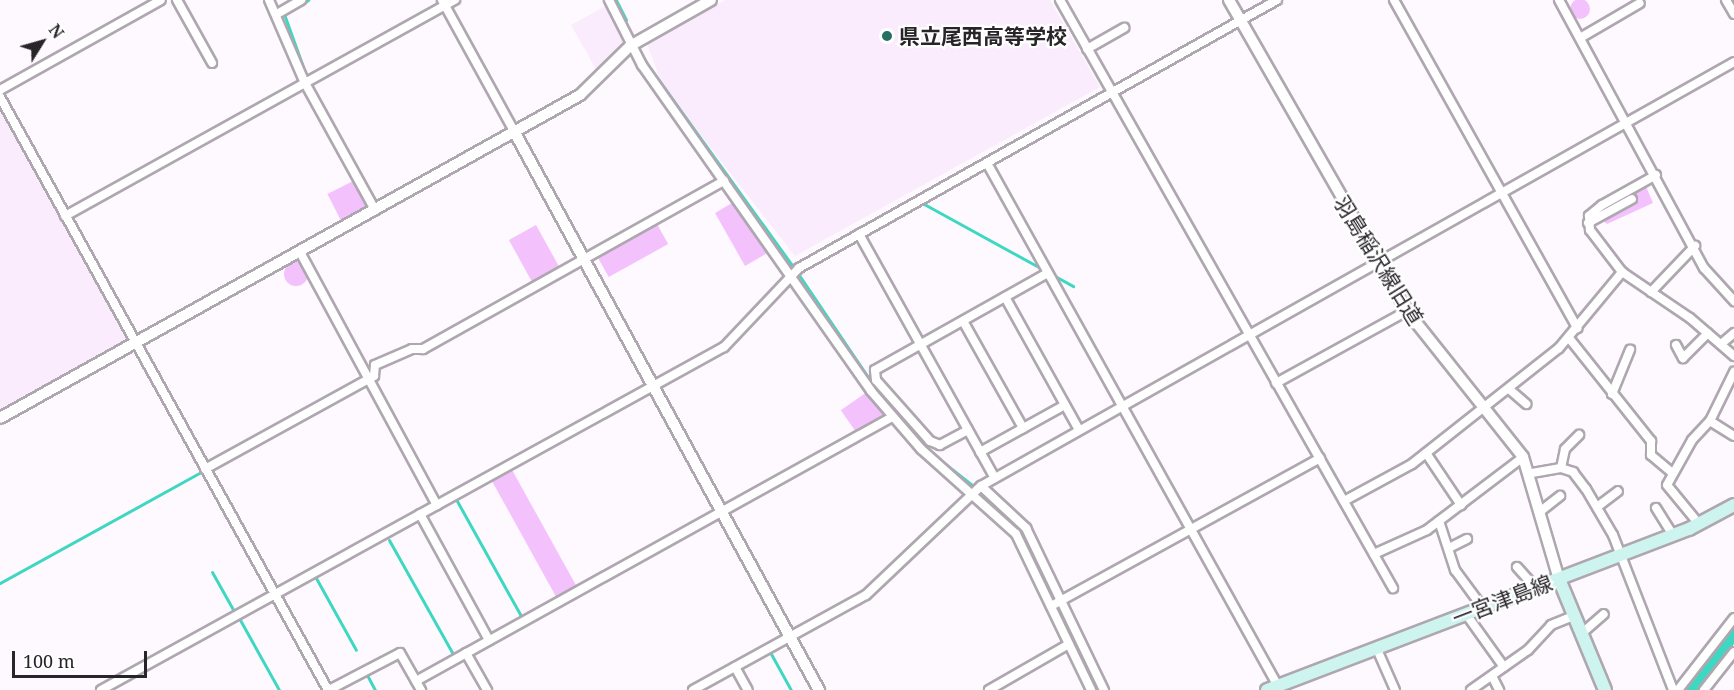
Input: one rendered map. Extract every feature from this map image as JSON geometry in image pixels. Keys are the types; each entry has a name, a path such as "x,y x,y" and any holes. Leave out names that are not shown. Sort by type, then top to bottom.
{"main road":[{"name":"一宮津島線","path":"1273,688 1673,535 1734,505"},
{"path":"1559,579 1570,617 1581,634 1605,690"}],"street":[{"path":"0,90 161,0"},
{"path":"177,0 212,63"},
{"path":"269,0 277,14 304,83 375,210"},
{"path":"277,14 301,0"},
{"path":"65,216 444,3 455,0"},
{"path":"609,0 630,46 892,417 921,449 973,492 1016,534 1091,690"},
{"path":"0,418 580,95 630,46 711,0"},
{"path":"1060,0 1393,588"},
{"name":"羽島稲沢線旧道","path":"1229,0 1377,263 1407,311 1487,407 1523,457 1532,473 1559,579"},
{"path":"100,690 724,347 791,274 1277,0"},
{"path":"1395,0 1577,328"},
{"path":"1559,0 1629,123 1695,246 1704,268 1734,301"},
{"path":"1726,0 1734,14"},
{"path":"444,3 819,690"},
{"path":"1580,38 1640,3"},
{"path":"1087,49 1124,28"},
{"path":"693,690 866,595 981,486 1734,62"},
{"path":"0,97 329,690 400,653 421,690"},
{"path":"987,163 1192,530 1273,688"},
{"path":"1588,223 1626,188 1656,175"},
{"path":"205,469 368,380 375,365 412,349 423,350 724,181"},
{"path":"1588,223 1632,200"},
{"path":"1588,223 1622,272 1708,333 1734,356"},
{"path":"859,234 995,478"},
{"path":"1651,292 1695,246"},
{"path":"300,252 437,505"},
{"path":"1344,501 1426,453 1509,389 1569,339 1622,272"},
{"path":"968,430 940,445 930,441 876,380 875,370 1048,273"},
{"path":"1005,297 1079,430"},
{"path":"1276,383 1407,311"},
{"path":"963,321 1023,428"},
{"path":"1676,345 1683,358 1708,333"},
{"path":"1721,344 1734,333"},
{"path":"1569,339 1651,441 1651,455 1671,472"},
{"path":"1612,394 1630,350"},
{"path":"1699,524 1667,485 1671,472 1710,421 1734,372"},
{"path":"1509,389 1526,404"},
{"path":"980,452 1065,405"},
{"path":"416,681 892,417"},
{"path":"1710,421 1734,436"},
{"path":"1561,468 1564,449 1579,435"},
{"path":"1426,453 1461,505"},
{"path":"1374,554 1440,521 1523,457"},
{"path":"1052,606 1320,458"},
{"path":"1532,473 1561,468 1573,472 1596,507 1621,555 1673,690"},
{"path":"981,486 1026,528 1104,690"},
{"path":"1596,507 1618,491"},
{"path":"1542,510 1554,496"},
{"path":"1656,507 1673,535"},
{"path":"420,514 489,640"},
{"path":"1440,521 1451,547 1455,570 1483,608"},
{"path":"1451,547 1467,539"},
{"path":"1517,567 1535,587"},
{"path":"1466,614 1504,668"},
{"path":"1581,634 1604,614"},
{"path":"1471,690 1504,668 1539,634 1570,617"},
{"path":"1678,690 1734,618"},
{"path":"989,690 1069,644"},
{"path":"1376,647 1395,690"},
{"path":"1704,690 1734,652"},
{"path":"466,653 487,690"},
{"path":"735,667 748,690"},
{"path":"1492,676 1499,690"}],"shaded area":[{"path":"1580,-1 1587,2 1590,9 1587,16 1580,19 1573,16 1570,9 1573,2"},
{"path":"725,0 1050,0 1100,87 795,256 663,87 647,44"},
{"path":"607,5 624,45 597,71 571,25"},
{"path":"0,110 127,340 0,411"},
{"path":"1643,179 1653,203 1607,224 1598,217 1602,205"},
{"path":"355,180 369,207 341,221 327,194"},
{"path":"732,203 769,252 745,266 715,213"},
{"path":"657,224 668,244 609,277 598,257"},
{"path":"536,225 560,269 533,284 509,240"},
{"path":"296,262 305,265 308,274 305,283 296,286 287,283 284,274 287,265"},
{"path":"867,392 884,416 857,434 841,410"},
{"path":"511,468 576,586 556,597 491,479"}],"waterway":[{"path":"301,5 308,0"},
{"path":"616,0 626,20"},
{"path":"284,14 307,78"},
{"path":"644,60 794,268"},
{"path":"946,180 978,163"},
{"path":"793,267 934,187"},
{"path":"924,204 1042,269"},
{"path":"799,275 880,395"},
{"path":"1053,275 1073,286"},
{"path":"925,448 976,488"},
{"path":"0,583 199,473"},
{"path":"980,491 1005,514"},
{"path":"457,501 521,616"},
{"path":"1015,522 1055,599"},
{"path":"389,540 453,654"},
{"path":"212,572 235,613"},
{"path":"316,578 356,650"},
{"path":"1060,609 1099,690"},
{"path":"239,618 279,690"},
{"path":"1692,690 1734,630"},
{"path":"770,652 791,690"},
{"path":"367,675 375,690"}],"place":[{"name":"県立尾西高等学校","path":"887,36"}]}
